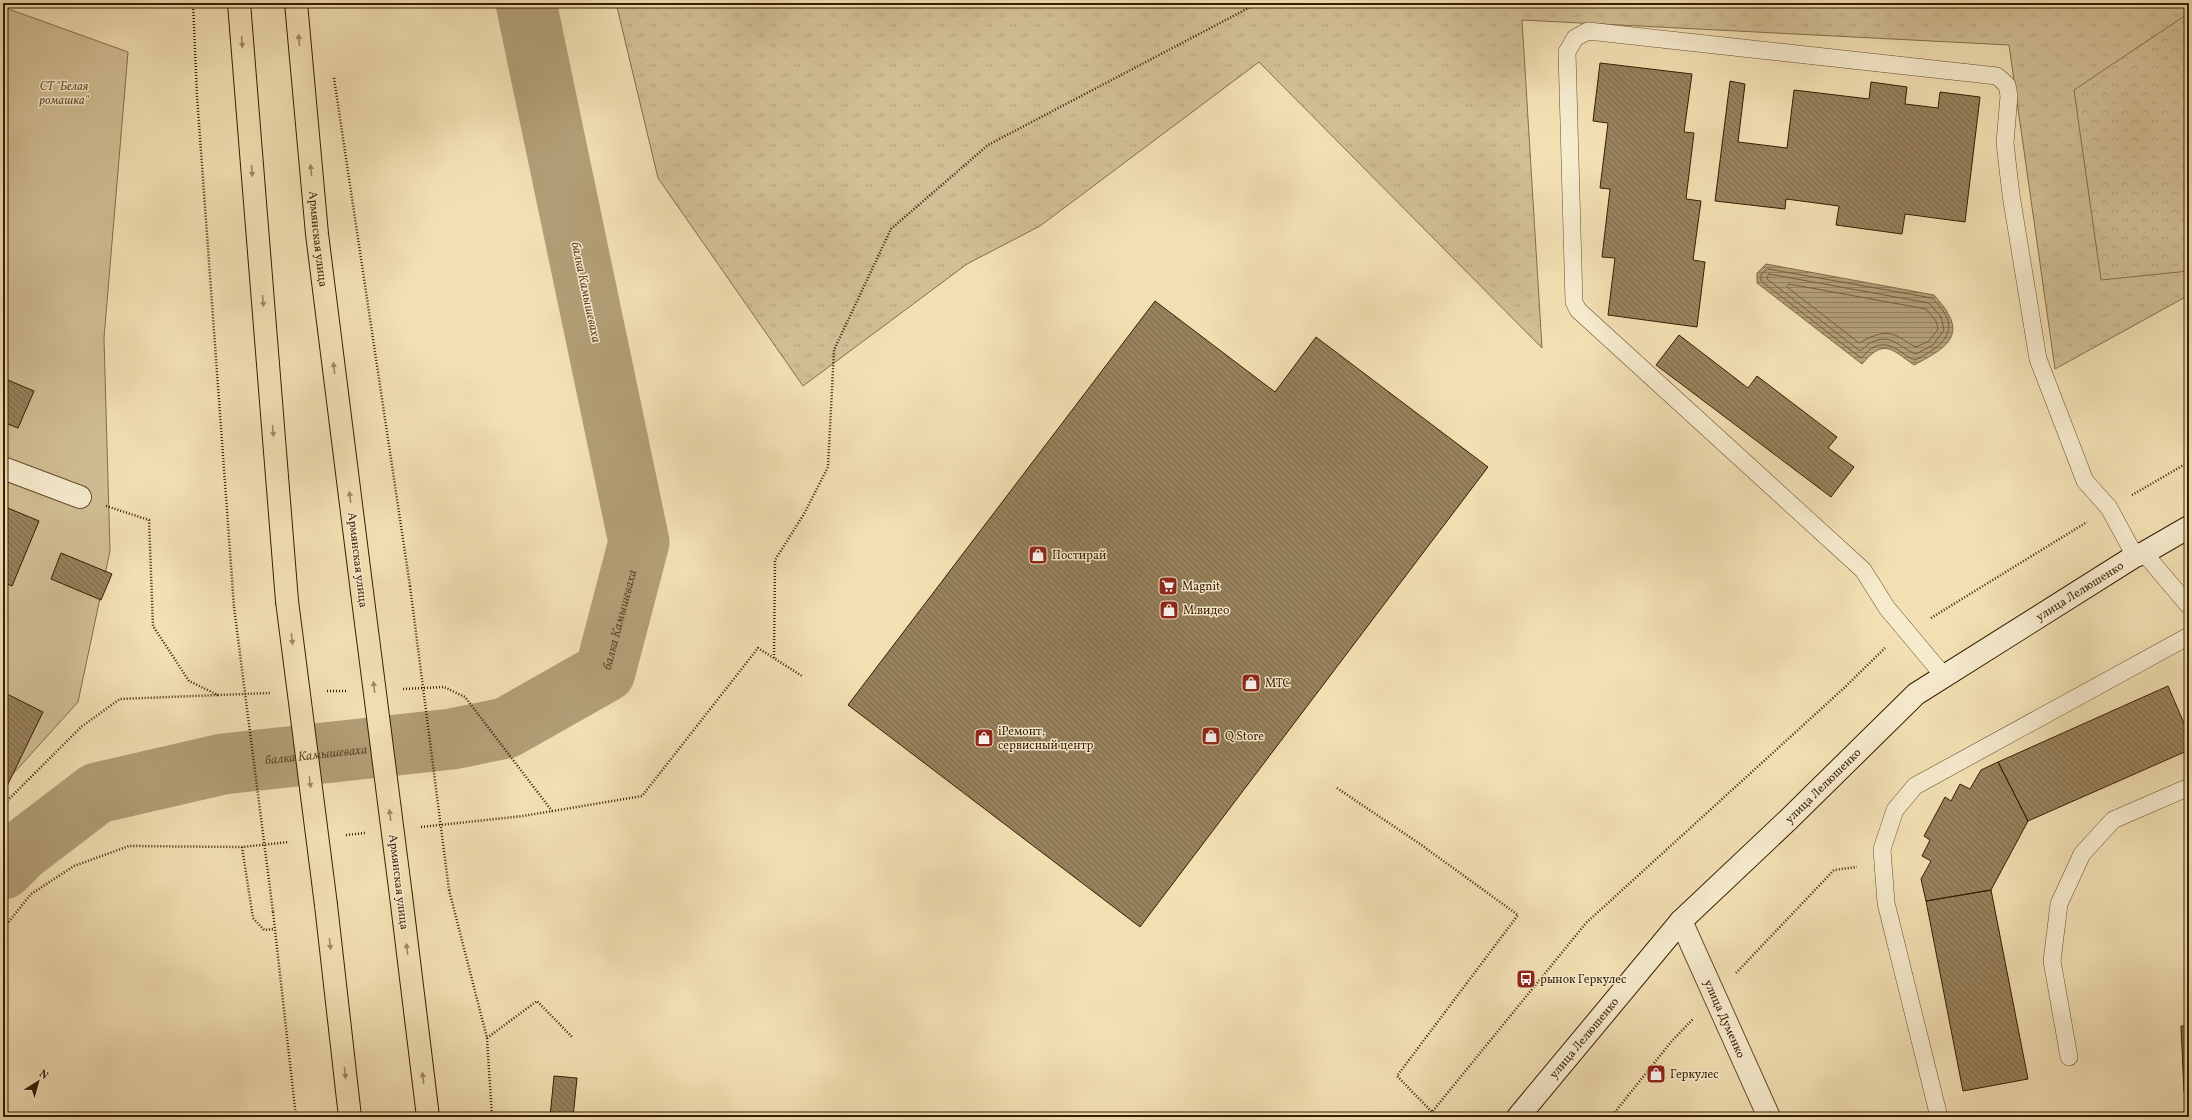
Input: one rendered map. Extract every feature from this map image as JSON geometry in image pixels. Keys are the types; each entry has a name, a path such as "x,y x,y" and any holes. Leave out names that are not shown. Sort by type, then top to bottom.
{"main road":[{"path":"239,3 287,601 326,905 350,1117"},
{"name":"Армянская улица","path":"296,3 317,234 428,1117"}],"street":[{"path":"3,468 80,496"},
{"name":"улица Лелюшенко","path":"1518,1117 1681,920 1790,819 1916,694 2140,555 2189,527"},
{"name":"улица Думенко","path":"1681,920 1770,1117"}],"lane":[{"path":"1943,676 1887,608 1863,570 1578,310 1574,302 1567,52 1575,38 1588,31 1997,76 2007,85 2009,96 2005,150 2038,360 2085,481 2109,508 2140,555 2189,606"},
{"path":"1939,1117 1886,903 1882,849 1895,810 1915,786 2189,636"},
{"path":"2069,1058 2052,961 2059,904 2082,854 2113,820 2189,787"}],"path":[{"path":"192,3 197,96 234,607 273,912 296,1117"},
{"path":"774,658 775,560 804,514 828,467 834,350 891,229 988,145 1258,3"},
{"path":"334,76 410,586 448,890 487,1038 492,1117"},
{"path":"1429,1117 1586,924 1844,688 1883,650 1907,632 2109,508 2189,462"},
{"path":"3,805 81,727 120,699 218,695"},
{"path":"1337,788 1420,844 1518,915 1397,1076 1432,1112"},
{"path":"242,847 253,918 264,930 274,929"},
{"path":"1610,1117 1671,1042 1834,870 1883,864"},
{"path":"487,1038 537,1001 572,1037"}],"green space":[{"path":"616,3 2189,3 2189,295 2055,369 2009,45 1522,20 1542,348 1259,62 1040,226 967,264 803,386 658,178"},
{"name":"СТ \"Белая ромашка\"","path":"3,7 128,52 104,338 110,551 78,702 3,785"},
{"path":"2189,13 2189,271 2101,280 2074,90"}],"water":[{"path":"1766,264 1934,295 1945,308 1951,319 1953,328 1951,336 1946,344 1938,351 1914,365 1899,354 1888,349 1876,351 1862,364 1757,283 1757,273"}],"building":[{"path":"1600,63 1692,74 1684,132 1694,133 1686,199 1701,201 1693,260 1705,262 1697,327 1608,315 1615,258 1602,257 1610,189 1600,188 1608,123 1593,121"},
{"path":"1730,81 1745,84 1738,142 1787,148 1794,90 1869,99 1871,82 1907,87 1905,104 1938,108 1940,92 1980,97 1965,222 1905,214 1902,234 1836,225 1839,206 1786,199 1785,209 1715,201"},
{"name":"Magnit","path":"1155,301 1275,392 1316,337 1488,467 1140,927 848,705"},
{"path":"1679,335 1748,388 1757,376 1837,437 1828,448 1854,467 1831,497 1656,365"},
{"path":"3,378 34,391 18,428 3,422"},
{"path":"3,506 39,521 12,586 3,582"},
{"path":"61,553 112,574 101,600 51,579"},
{"path":"2168,686 2189,735 2189,750 2028,821 1998,762"},
{"path":"3,692 43,712 6,788 3,787"},
{"path":"1998,762 2028,821 1991,890 1926,901 1921,879 1931,861 1922,856 1930,840 1924,836 1945,797 1951,801 1960,784 1970,789 1981,770"},
{"path":"1991,890 2028,1079 1963,1091 1926,901"},
{"path":"2181,1026 2189,1026 2189,1092 2184,1092"},
{"path":"554,1076 577,1078 573,1117 550,1117"}],"waterway":[{"name":"балка Камышеваха","path":"3,869 21,851 97,793 223,764 452,739 506,728 605,672 639,542 526,3"}],"place":[{"name":"Постирай","path":"1038,555"},
{"name":"Magnit","path":"1168,586"},
{"name":"М.видео","path":"1169,610"},
{"name":"МТС","path":"1251,683"},
{"name":"Q Store","path":"1211,736"},
{"name":"iРемонт, сервисный центр","path":"984,738"},
{"name":"рынок Геркулес","path":"1526,979"},
{"name":"Геркулес","path":"1656,1074"}]}
